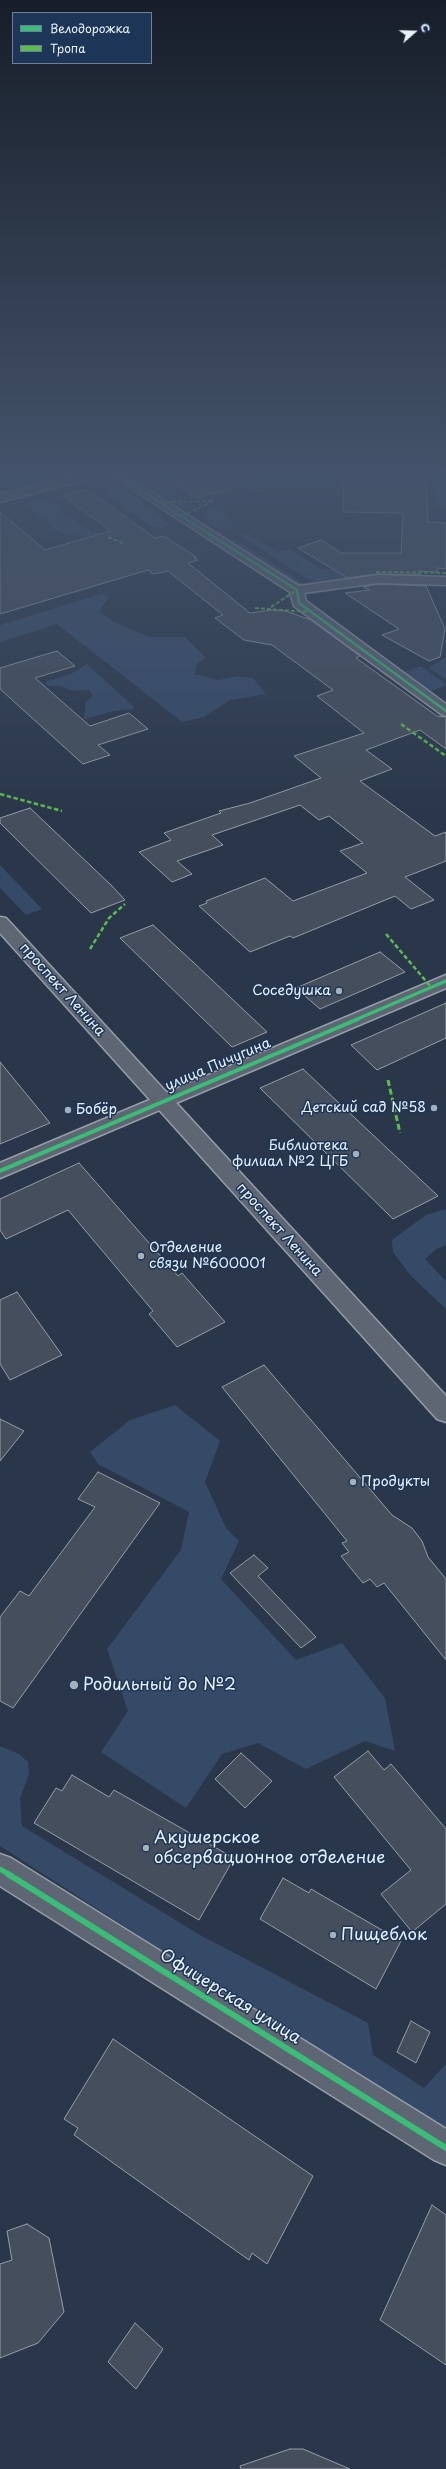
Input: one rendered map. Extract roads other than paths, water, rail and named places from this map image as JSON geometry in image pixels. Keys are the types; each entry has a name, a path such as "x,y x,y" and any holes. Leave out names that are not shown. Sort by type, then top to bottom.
{"street":[{"path":"293,587 297,590 317,587"},
{"path":"297,590 299,603 446,711"},
{"name":"проспект Ленина","path":"0,922 446,1412"},
{"name":"улица Пичугина","path":"0,1171 446,981"},
{"name":"Офицерская улица","path":"0,1869 446,2148"}],"place":[{"name":"Соседушка","path":"339,991"},
{"name":"Детский сад №58","path":"434,1108"},
{"name":"Бобёр","path":"68,1110"},
{"name":"Библиотека филиал №2 ЦГБ","path":"356,1154"},
{"name":"Отделение связи №600001","path":"141,1256"},
{"name":"Продукты","path":"353,1482"},
{"name":"Родильный до №2","path":"74,1685"},
{"name":"Акушерское обсервационное отделение","path":"146,1848"},
{"name":"Пищеблок","path":"333,1935"}]}
